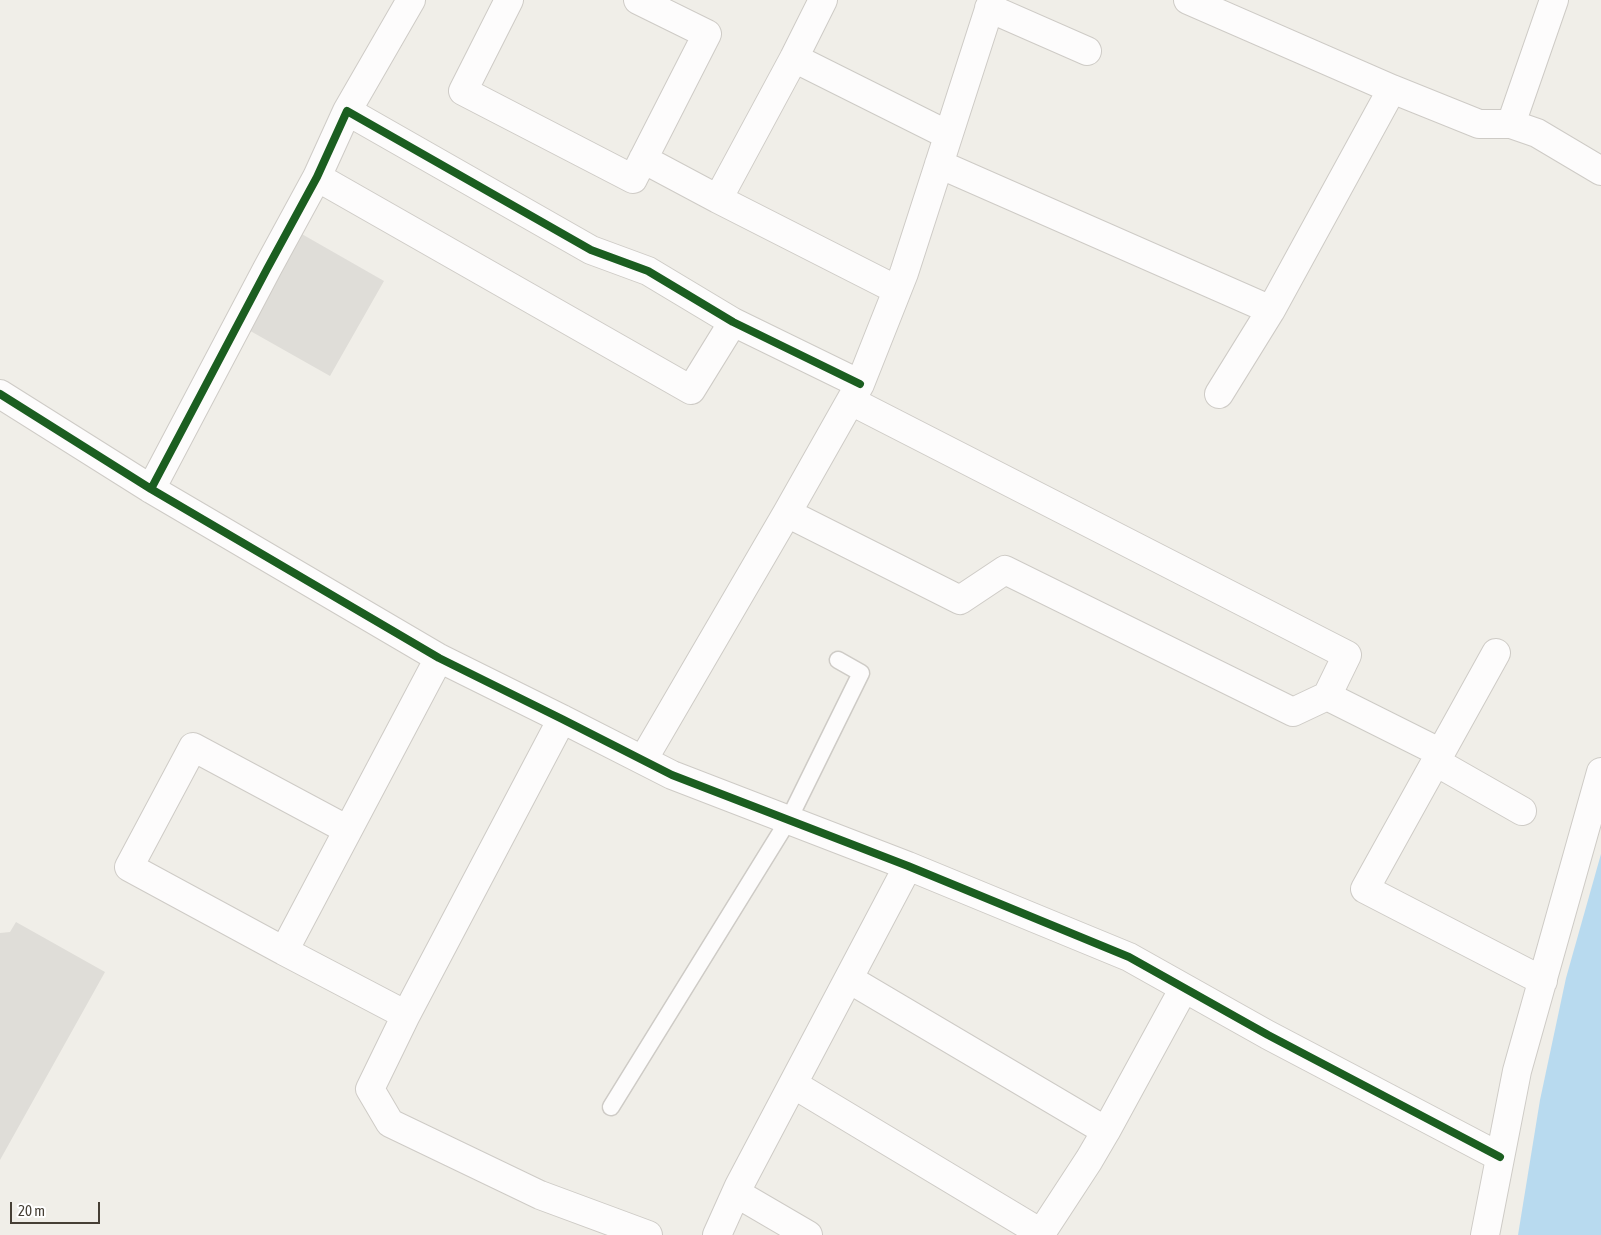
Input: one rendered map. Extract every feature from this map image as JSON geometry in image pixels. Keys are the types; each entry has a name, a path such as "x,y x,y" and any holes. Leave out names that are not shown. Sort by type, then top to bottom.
{"street":[{"path":"151,489 317,177 348,111 410,0"},
{"path":"509,0 463,90 633,179 707,34 638,0"},
{"path":"718,199 823,0"},
{"path":"1188,0 1392,89 1479,124 1511,124 1537,133 1601,171"},
{"path":"1511,124 1554,0"},
{"path":"643,760 856,392 897,290 990,4 1087,51"},
{"path":"794,58 948,135"},
{"path":"1219,394 1271,310 1392,89"},
{"path":"348,111 591,250 648,271 856,392 1347,655 1327,696 1293,712 1005,570 960,600 787,513"},
{"path":"644,159 897,290"},
{"path":"938,164 1271,310"},
{"path":"317,177 691,390 733,322"},
{"path":"0,394 151,489 439,658 672,775 908,866 1129,958 1268,1035 1500,1157"},
{"path":"1496,653 1365,889 1542,981"},
{"path":"284,950 439,658"},
{"path":"1327,696 1438,758 1522,811"},
{"path":"562,719 406,1014 370,1089 390,1123 540,1195 648,1235"},
{"path":"348,830 193,747 129,867 406,1014"},
{"path":"1485,1235 1518,1071 1601,772"},
{"path":"718,1235 736,1192 908,866"},
{"path":"849,979 1106,1131"},
{"path":"793,1084 1040,1234 1106,1131 1184,988"},
{"path":"736,1192 808,1235"}],"lane":[{"path":"611,1108 789,819 861,673 838,660"}],"shaded area":[{"path":"293,229 384,281 330,376 238,324"},
{"path":"16,922 105,972 0,1160 0,933 10,932"}],"water":[{"path":"1601,854 1601,1235 1518,1235 1540,1100 1566,978"}],"cycle path":[{"path":"151,489 317,177 347,111 591,250 648,271 733,322 860,384"},
{"path":"0,394 151,489 439,658 672,775 908,866 1129,957 1268,1035 1500,1157"}]}
